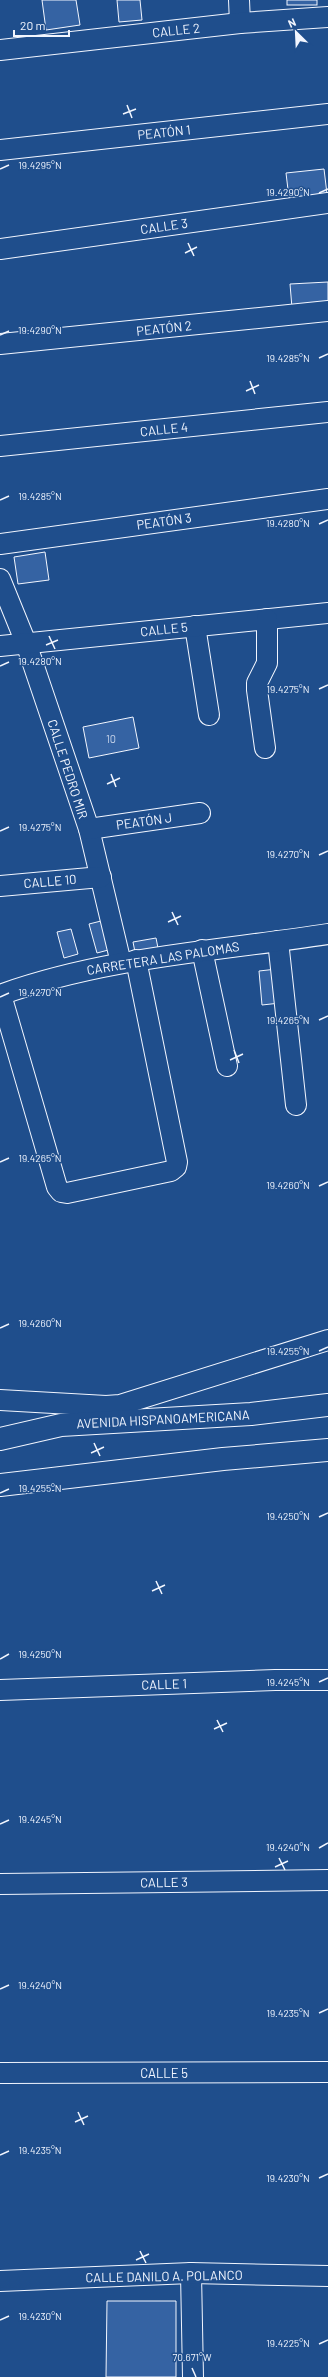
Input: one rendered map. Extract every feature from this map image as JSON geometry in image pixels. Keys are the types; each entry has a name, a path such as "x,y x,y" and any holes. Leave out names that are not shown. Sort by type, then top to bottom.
{"main road":[{"name":"AVENIDA HISPANOAMERICANA","path":"0,1439 61,1425 251,1414 328,1405"},
{"path":"0,1485 223,1459 328,1450"}],"street":[{"path":"239,0 240,23"},
{"name":"CALLE 2","path":"0,50 240,23 328,17"},
{"name":"PEATÓN 1","path":"0,150 328,114"},
{"name":"CALLE 3","path":"0,249 328,203"},
{"name":"PEATÓN 2","path":"0,344 328,311"},
{"name":"CALLE 4","path":"0,446 328,412"},
{"name":"PEATÓN 3","path":"0,544 328,499"},
{"name":"CALLE PEDRO MIR","path":"0,579 26,643 89,829 101,877 128,961 177,1162 176,1167 171,1171 67,1194 61,1192 57,1186 0,995"},
{"name":"CALLE 5","path":"0,646 328,613"},
{"path":"265,748 257,683 268,663 267,619"},
{"path":"195,626 209,715"},
{"name":"PEATÓN J","path":"89,829 200,814"},
{"name":"CALLE 10","path":"0,886 101,877"},
{"name":"CARRETERA LAS PALOMAS","path":"0,995 53,978 128,961 328,934"},
{"path":"278,941 296,1105"},
{"path":"202,950 227,1066"},
{"path":"0,1400 106,1406 120,1405 328,1340"},
{"name":"CALLE 1","path":"0,1690 275,1680 328,1680"},
{"name":"CALLE 3","path":"0,1884 328,1880"},
{"name":"CALLE 5","path":"0,2073 328,2072"},
{"path":"191,2273 193,2377"},
{"name":"CALLE DANILO A. POLANCO","path":"0,2281 191,2273 328,2276"}],"building":[{"path":"42,0 76,0 80,25 46,30"},
{"path":"117,0 140,0 142,20 119,22"},
{"path":"287,0 317,0 317,5 287,5"},
{"path":"324,169 327,194 289,198 286,173"},
{"path":"328,282 328,305 292,308 290,284"},
{"path":"45,552 49,580 18,584 14,557"},
{"path":"133,717 139,748 89,758 83,727"},
{"path":"105,920 112,949 97,953 89,924"},
{"path":"71,929 78,954 64,958 57,932"},
{"path":"156,938 158,948 135,952 133,942"},
{"path":"277,969 280,1003 262,1005 259,971"},
{"path":"107,2301 176,2301 176,2377 106,2377"}]}
